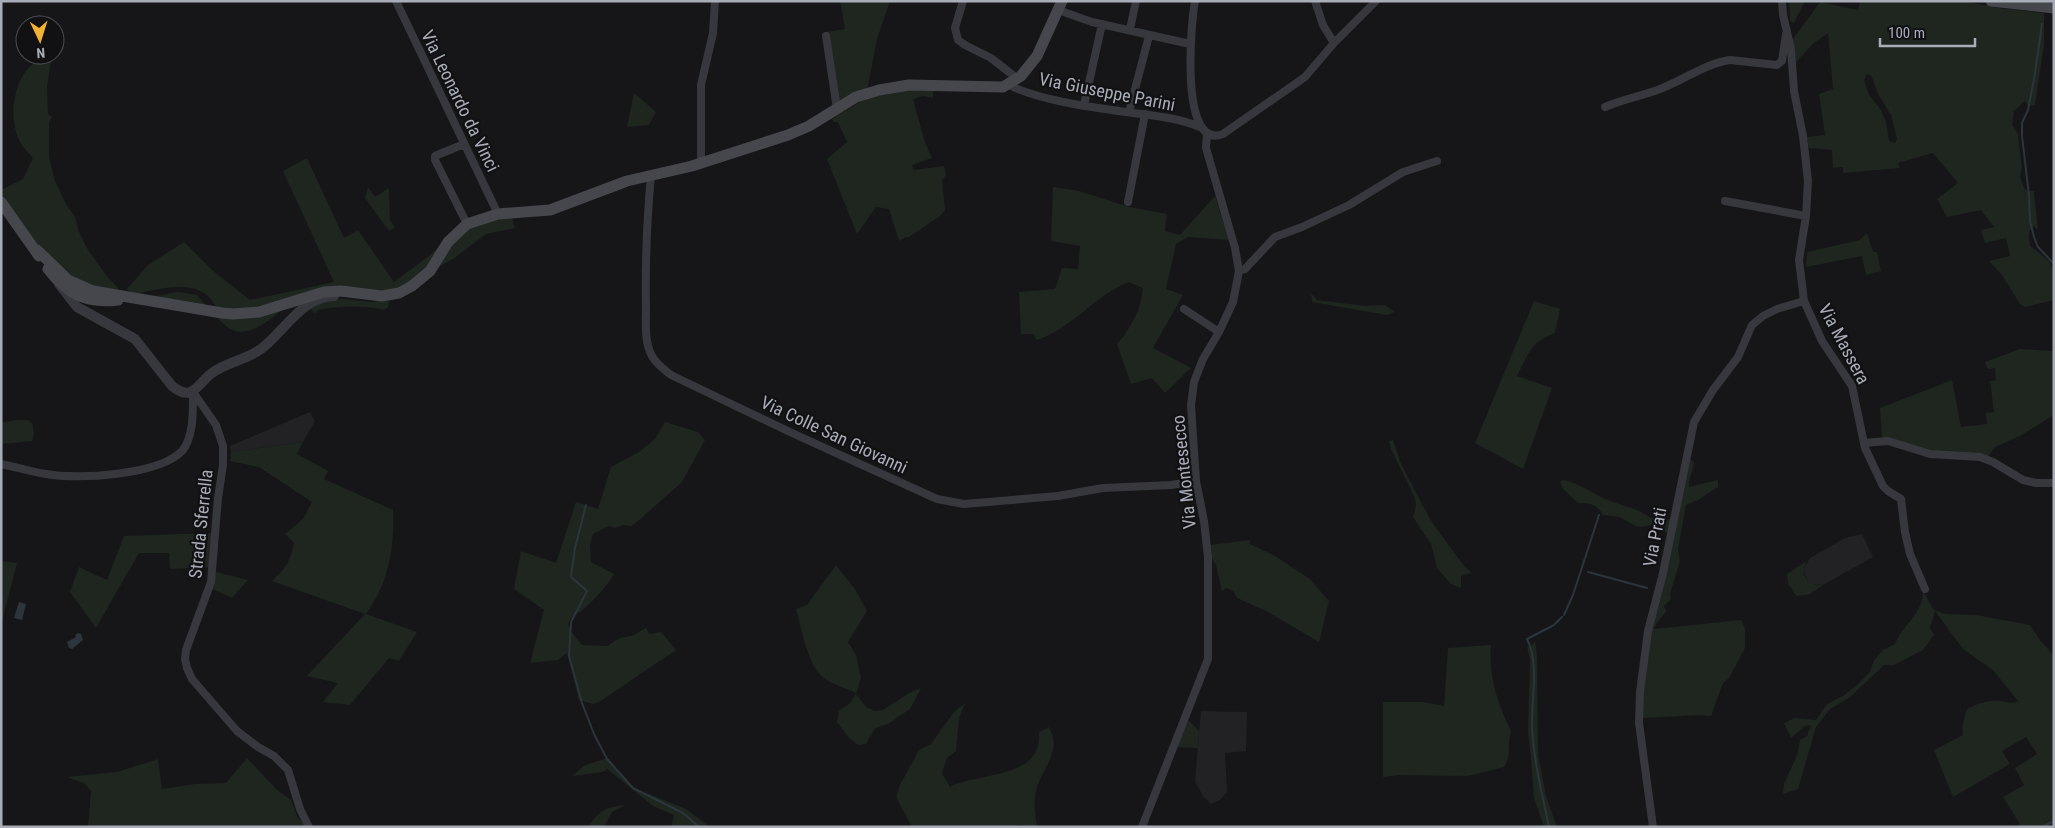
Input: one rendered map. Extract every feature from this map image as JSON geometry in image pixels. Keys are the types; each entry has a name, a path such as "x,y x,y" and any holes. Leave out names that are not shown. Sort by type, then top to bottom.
{"main road":[{"path":"1991,1 2050,5"},
{"path":"63,281 98,292 128,298 234,314 259,312 324,292 341,291 382,296 399,293 420,280 433,266 448,242 467,224 498,214 550,210 627,181 701,163 788,135 809,126 856,97 879,90 909,85 996,88 1013,82 1037,56 1060,6"},
{"path":"1,202 36,250 78,301"},
{"path":"78,301 81,293 98,292"},
{"path":"78,301 108,301 128,298"}],"street":[{"name":"Via Leonardo da Vinci","path":"396,1 498,214"},
{"path":"701,163 701,85 713,33 715,1"},
{"name":"Via Giuseppe Parini","path":"963,1 955,28 958,40 992,58 1019,90 1084,106 1145,114 1190,123 1200,127"},
{"path":"1130,29 1136,1"},
{"path":"1195,1 1190,44 1191,93 1200,127 1207,134 1216,136 1223,134 1305,77 1334,43 1376,1"},
{"path":"1315,1 1323,25 1334,43"},
{"name":"Via Massera","path":"1782,1 1782,10 1791,49 1794,91 1803,136 1808,181 1806,216 1799,260 1804,301 1822,341 1852,386 1867,454 1883,486 1902,499 1905,532 1910,554 1925,589"},
{"path":"1060,6 1102,24 1190,44"},
{"path":"1084,106 1102,24"},
{"path":"1605,107 1660,89 1700,69 1723,61 1730,60 1777,65 1782,61 1787,32"},
{"path":"826,36 837,109"},
{"path":"1129,112 1150,36"},
{"path":"1128,202 1145,114"},
{"name":"Via Montesecco","path":"1142,827 1208,659 1208,557 1204,521 1196,481 1191,405 1194,382 1203,359 1219,332 1233,302 1239,271 1235,248 1206,148 1207,134"},
{"path":"464,144 435,156 434,160 467,224"},
{"path":"1239,271 1245,269 1275,237 1302,227 1349,204 1403,172 1437,161"},
{"name":"Via Colle San Giovanni","path":"651,175 646,250 646,329 651,355 671,375 792,434 937,499 950,503 964,504 1058,496 1103,488 1171,485 1196,481"},
{"path":"1724,201 1806,216"},
{"path":"78,301 90,314 135,339 172,386 179,392 186,394 193,392 210,374 248,357 262,348 310,303 327,296 373,299 382,296"},
{"path":"90,314 89,306 108,301"},
{"name":"Via Prati","path":"1653,827 1639,723 1640,692 1648,631 1663,573 1694,422 1712,390 1738,357 1752,325 1763,316 1777,309 1804,301"},
{"path":"1184,309 1219,332"},
{"path":"1,464 65,476 119,474 153,466 177,455 186,446 194,411 193,392"},
{"name":"Strada Sferrella","path":"193,392 216,425 223,446 223,465 218,498 214,569 208,594 186,650 184,659 186,668 192,680 237,731 274,756 288,770 300,809 309,827"},
{"path":"1864,443 1880,440 1930,454 1980,457 1993,462 2023,480 2036,483 2054,483"}],"shaded area":[{"path":"840,1 890,1 877,39 867,91 838,106 827,32 845,29"},
{"path":"1789,1 1805,1 1794,23 1790,21"},
{"path":"1860,1 1963,1 1998,8 2044,13 2044,45 2035,105 2028,106 2025,101 2014,111 2012,125 2018,134 2022,169 2020,177 2025,190 2034,191 2038,230 2034,226 2030,230 2030,246 2049,261 2054,272 2054,300 2025,307 2020,304 2002,275 1989,261 2010,256 2006,238 1985,243 1981,230 1994,227 1981,210 1947,217 1937,199 1958,183 1933,153 1898,163 1900,168 1843,173 1843,167 1833,168 1832,150 1809,148 1807,137 1825,135 1819,94 1833,89 1828,33 1813,44 1796,62 1793,39 1820,2 1858,10","holes":["1867,74 1871,75 1878,94 1891,115 1897,139 1895,143 1889,141 1886,122 1881,110 1869,95 1864,80"]},
{"path":"33,65 50,65 47,87 48,114 52,117 49,123 49,157 55,181 66,204 75,217 79,232 88,250 123,294 81,281 69,274 32,239 1,199 1,190 23,179 33,158 21,144 16,133 13,111 17,89 27,70"},
{"path":"914,89 933,91 933,98 923,96 913,99 925,142 932,158 912,165 914,170 944,166 946,175 942,181 945,210 940,216 909,237 899,241 889,209 876,207 857,234 827,159 847,142 838,122 834,122 832,119 868,97"},
{"path":"634,93 656,112 649,125 627,127"},
{"path":"307,158 344,238 358,230 394,282 430,255 462,226 512,217 515,228 486,234 453,259 396,290 368,291 235,310 216,307 209,297 200,291 190,288 166,288 132,295 127,289 148,265 184,242 212,270 250,300 334,282 283,171"},
{"path":"368,187 375,197 389,188 390,220 395,227 389,231 365,198"},
{"path":"1053,187 1079,191 1129,207 1167,214 1165,231 1180,235 1215,196 1229,240 1188,237 1176,244 1166,289 1183,295 1153,348 1191,368 1165,393 1152,378 1131,384 1117,344 1127,332 1142,296 1143,288 1129,282 1105,295 1050,335 1037,340 1033,334 1021,334 1019,292 1055,289 1062,268 1078,269 1080,246 1051,241"},
{"path":"1867,233 1873,252 1877,252 1881,271 1866,275 1862,256 1806,267 1807,252 1860,240"},
{"path":"178,292 197,295 207,306 150,297"},
{"path":"1311,293 1317,300 1365,306 1385,305 1395,312 1387,315 1312,302"},
{"path":"342,299 372,302 389,299 388,307 384,310 367,307 342,307 317,310 314,313 309,307"},
{"path":"1534,301 1560,309 1555,333 1540,340 1535,345 1517,376 1552,388 1523,469 1475,443"},
{"path":"283,309 259,327 241,332 224,325 216,315"},
{"path":"2020,349 2054,351 2054,415 2020,436 1995,447 1988,457 1933,452 1882,438 1880,408 1952,380 1961,427 1987,424 1986,413 1994,412 1990,381 1996,380 1995,368 1988,369 1985,362"},
{"path":"310,412 315,421 303,442 231,452 230,446"},
{"path":"27,420 32,423 34,434 32,441 1,444 1,423"},
{"path":"665,422 698,432 705,440 682,482 638,521 631,526 623,525 615,528 609,526 593,534 590,545 591,562 614,574 597,596 585,608 573,616 568,624 582,645 608,646 614,641 633,635 646,628 649,634 661,632 676,650 599,702 593,704 579,700 567,653 558,660 530,663 544,610 514,589 521,551 556,563 576,502 598,509 611,467 639,452 655,439"},
{"path":"1393,440 1401,464 1431,521 1464,566 1472,573 1461,576 1461,588 1451,584 1437,568 1431,544 1413,517 1416,506 1415,498 1391,449 1389,441"},
{"path":"303,442 297,454 328,471 324,479 393,510 393,538 385,578 366,614 417,632 399,661 389,658 350,705 323,702 338,683 307,676 365,614 272,581 287,564 294,543 285,534 303,519 312,502 259,467 230,461 231,452"},
{"path":"1689,458 1694,462 1689,487 1718,480 1718,487 1698,500 1686,505 1678,549 1680,561 1670,594 1671,599 1664,606 1666,611 1654,629 1741,620 1745,629 1745,648 1729,678 1723,683 1711,716 1642,718 1644,678 1650,627"},
{"path":"1563,480 1579,485 1609,501 1639,511 1650,518 1657,517 1665,521 1672,520 1669,533 1661,531 1655,525 1638,527 1619,517 1603,515 1599,508 1593,505 1578,503 1563,489 1560,482"},
{"path":"213,533 211,567 170,569 169,553 139,553 96,628 70,592 79,567 107,580 124,536"},
{"path":"1862,534 1873,557 1823,585 1812,584 1808,581 1803,570 1810,558 1845,538"},
{"path":"1250,540 1250,544 1275,556 1310,579 1329,601 1319,642 1266,611 1237,598 1234,592 1227,588 1222,591 1216,565 1211,557 1210,545"},
{"path":"1,561 17,563 1,625"},
{"path":"1807,561 1803,570 1807,580 1812,584 1823,585 1810,594 1796,596 1788,583 1787,574"},
{"path":"836,565 855,589 867,611 848,642 856,655 861,678 856,694 866,707 875,711 883,710 909,693 921,688 910,709 888,724 875,728 866,744 858,745 849,738 837,722 839,711 850,703 856,693 831,683 818,673 809,656 796,609 807,605"},
{"path":"216,572 248,580 232,598 212,589"},
{"path":"1923,591 1934,610 1945,614 1976,615 2030,625 2054,656 2054,827 2017,827 2020,824 2003,797 2024,785 2015,768 2037,754 2026,737 2002,751 2010,764 1953,797 1934,750 1963,735 1962,727 1967,709 1990,701 2010,703 2018,701 1993,670 1963,649 1935,611 1930,628 1934,635 1923,650 1894,665 1884,665 1850,697 1830,709 1816,727 1798,789 1783,794 1784,784 1797,755 1800,740 1807,736 1811,725 1805,726 1791,738 1784,723 1795,718 1816,720 1827,704 1843,696 1856,686 1870,672 1874,660 1883,650 1895,644 1916,613 1922,600"},
{"path":"19,602 26,604 22,620 14,618"},
{"path":"81,634 83,640 72,649 69,648 67,642 76,637 75,635"},
{"path":"1535,641 1537,655 1538,755 1546,796 1557,827 1544,827 1534,798 1528,732 1530,659 1527,647 1531,646"},
{"path":"1491,645 1491,668 1495,690 1511,731 1509,754 1504,767 1468,776 1398,775 1383,777 1383,702 1423,702 1444,706 1448,648"},
{"path":"965,703 959,718 956,751 947,758 942,773 950,787 963,782 1007,772 1021,766 1031,758 1038,747 1039,732 1049,727 1054,744 1053,751 1036,791 1037,827 1019,825 1018,827 912,827 896,797 900,785 919,750 931,744 954,712"},
{"path":"1201,711 1247,712 1246,751 1225,753 1227,792 1220,800 1211,804 1203,796 1195,781"},
{"path":"1188,720 1199,731 1198,748 1177,747"},
{"path":"247,758 277,790 291,800 297,816 306,827 88,827 91,791 84,783 67,777 117,772 158,759 162,789 195,784 226,783"},
{"path":"608,758 634,788 686,809 710,827 671,827 674,815 653,806 607,769 603,772 572,776 585,765"},
{"path":"625,805 612,812 604,827 588,827 596,816 604,810"}],"waterway":[{"path":"2042,24 2028,110 2022,123 2022,136 2030,221 2038,247 2054,264"},
{"path":"586,505 575,548 571,577 587,591 571,622 569,656 582,703 594,734 607,759 633,788 683,813 699,827"},
{"path":"1564,615 1573,595 1599,515"},
{"path":"1588,572 1647,588"},
{"path":"1549,827 1533,741 1534,671 1531,649 1527,639 1554,625 1562,617"},
{"path":"2042,827 2054,821"}]}
